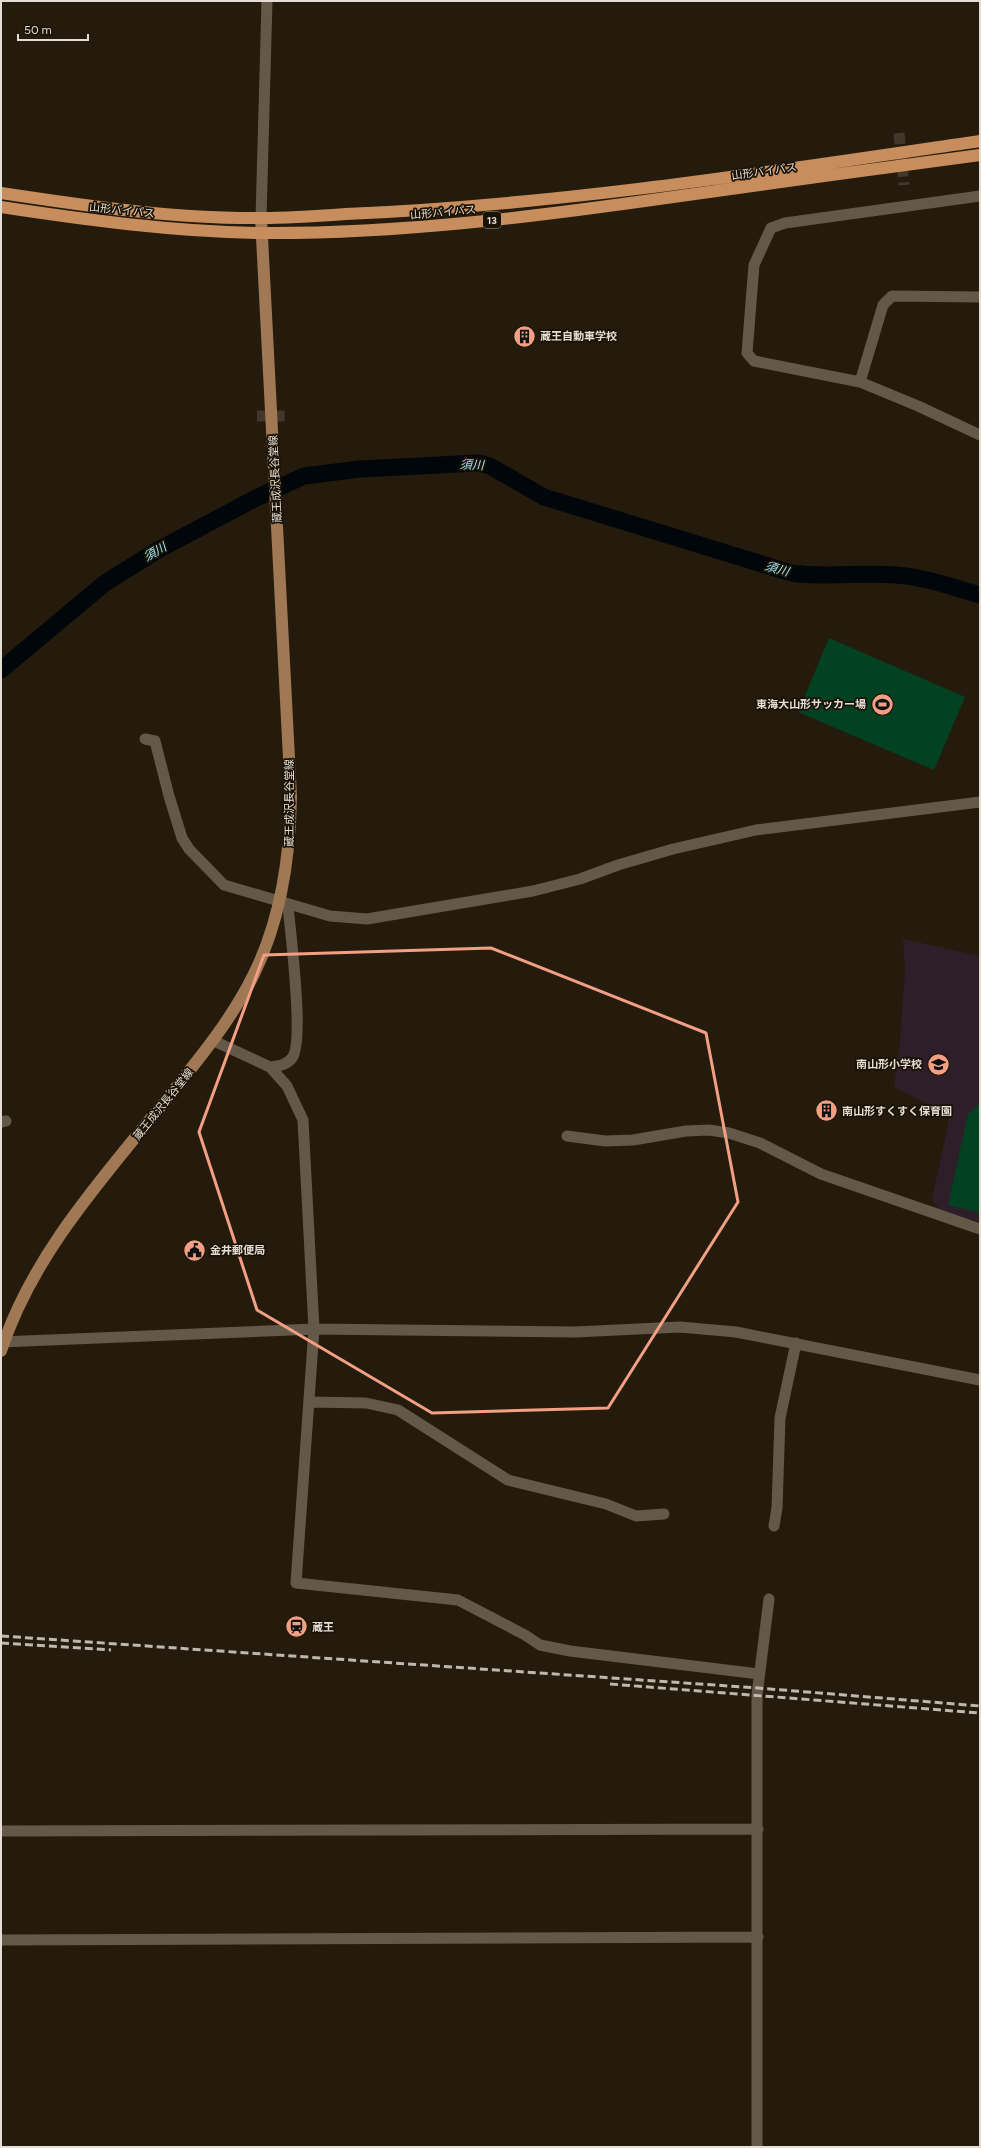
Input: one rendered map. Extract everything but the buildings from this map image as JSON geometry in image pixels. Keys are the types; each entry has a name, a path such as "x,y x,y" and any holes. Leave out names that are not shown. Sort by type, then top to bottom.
{"highway":[{"name":"山形バイパス","path":"1,193 167,214 261,218 398,212 518,203 697,181 980,141"},
{"name":"山形バイパス","path":"1,207 76,218 162,227 262,233 404,228 538,216 980,155"}],"main road":[{"name":"蔵王成沢長谷堂線","path":"2,1345 32,1282 72,1219 214,1041 254,974 283,903 291,822 261,218"}],"street":[{"path":"261,218 267,1"},
{"path":"980,196 785,223 771,228 754,265 747,353 754,361 860,382 918,406 980,435"},
{"path":"860,382 883,305 892,296 980,298"},
{"path":"145,739 155,740 171,803 182,838 189,849 224,885 330,916 367,919 394,916 533,891 573,881 618,865 673,849 756,830 980,802"},
{"path":"270,1067 284,1064 292,1058 297,1048 296,1004 283,903"},
{"path":"214,1041 270,1067 287,1086 302,1120 314,1329 296,1583 458,1600 525,1635 540,1645 570,1651 759,1674"},
{"path":"567,1136 605,1141 634,1140 693,1130 729,1133 760,1142 821,1174 980,1228"},
{"path":"2,1345 314,1329 575,1332 680,1327 736,1332 980,1380"},
{"path":"774,1526 777,1508 780,1418 796,1343"},
{"path":"309,1402 366,1403 398,1410 508,1480 606,1504 636,1516 664,1514"},
{"path":"757,2147 757,1695 769,1600"},
{"path":"1,1831 758,1829"},
{"path":"1,1940 758,1937"}],"highlighted area":[{"path":"491,948 706,1033 738,1202 608,1408 432,1413 257,1310 199,1132 264,955"}],"shaded area":[{"name":"南山形小学校","path":"903,939 980,956 980,1222 940,1211 932,1199 950,1116 894,1087 900,1041 905,971"}],"green space":[{"name":"東海大山形サッカー場","path":"829,638 965,697 934,770 798,712"},
{"path":"980,1103 980,1213 948,1205 968,1114"}],"waterway":[{"name":"須川","path":"1,670 105,583 158,550 256,498 304,476 360,469 478,463 490,466 544,497 791,573 817,575 883,574 906,576 980,595"}],"tunnel":[{"path":"899,133 904,185"},
{"path":"257,416 287,416"}],"railway":[{"path":"1,1636 758,1688 980,1706"},
{"path":"1,1643 111,1650"},
{"path":"610,1684 980,1713"}],"place":[{"name":"蔵王自動車学校","path":"525,336"},
{"name":"東海大山形サッカー場","path":"882,704"},
{"name":"南山形小学校","path":"938,1064"},
{"name":"南山形すくすく保育園","path":"827,1111"},
{"name":"金井郵便局","path":"195,1250"},
{"name":"蔵王","path":"296,1627"}]}
